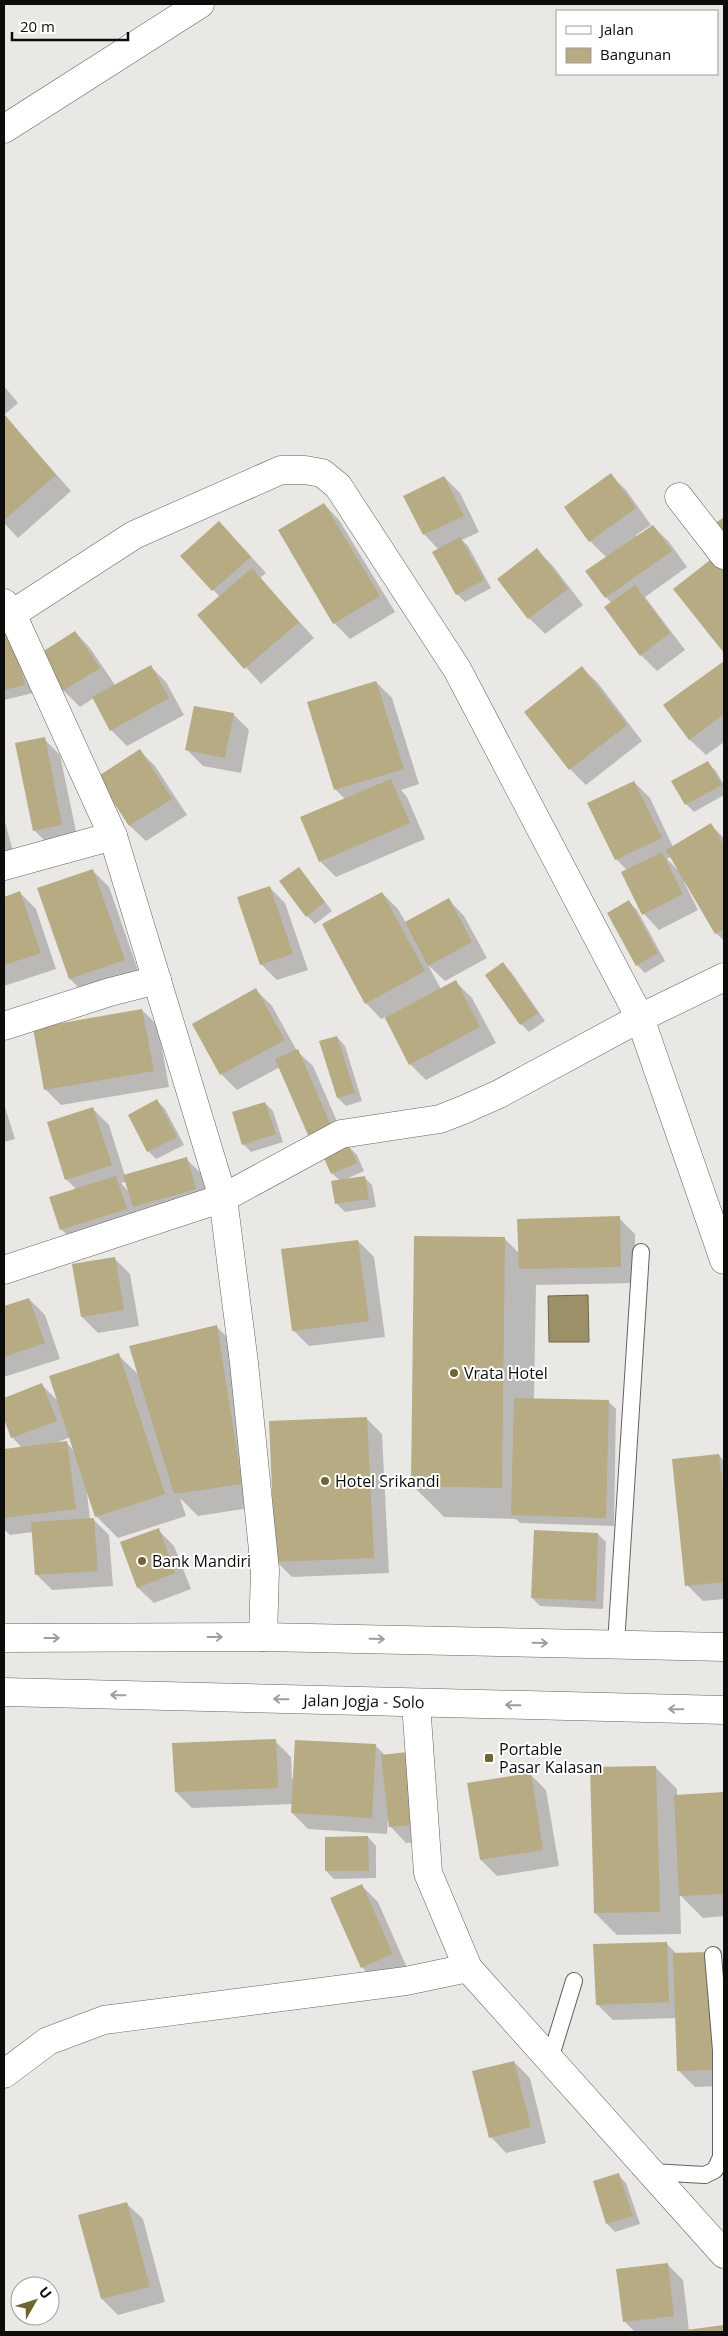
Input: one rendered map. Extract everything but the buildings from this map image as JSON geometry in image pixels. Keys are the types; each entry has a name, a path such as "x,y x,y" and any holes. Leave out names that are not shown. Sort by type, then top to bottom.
{"main road":[{"path":"4,129 200,4"},
{"path":"263,1637 265,1570 244,1363 223,1198 113,836 8,608 143,532 281,470 305,470 322,473 338,486 457,668 640,1018 724,1260"},
{"path":"679,498 724,555"},
{"path":"4,866 113,836"},
{"path":"4,1270 223,1198 341,1134 440,1119 463,1110 499,1094 640,1018 724,978"},
{"path":"4,1026 157,980"},
{"path":"4,1638 263,1637 724,1647"},
{"name":"Jalan Jogja - Solo","path":"4,1692 724,1710"},
{"path":"416,1703 428,1873 468,1968 724,2254"},
{"path":"4,2074 48,2041 104,2020 406,1981 468,1968"}],"lane":[{"path":"616,1644 642,1252"},
{"path":"651,2172 705,2175 716,2170 721,2157 721,2050 713,1955"},
{"path":"550,2059 574,1981"}],"shaded area":[{"path":"588,1295 589,1342 549,1342 548,1296"}],"place":[{"name":"Vrata Hotel","path":"454,1373"},
{"name":"Hotel Srikandi","path":"325,1481"},
{"name":"Bank Mandiri","path":"142,1561"},
{"name":"Portable Pasar Kalasan","path":"489,1758"}]}
